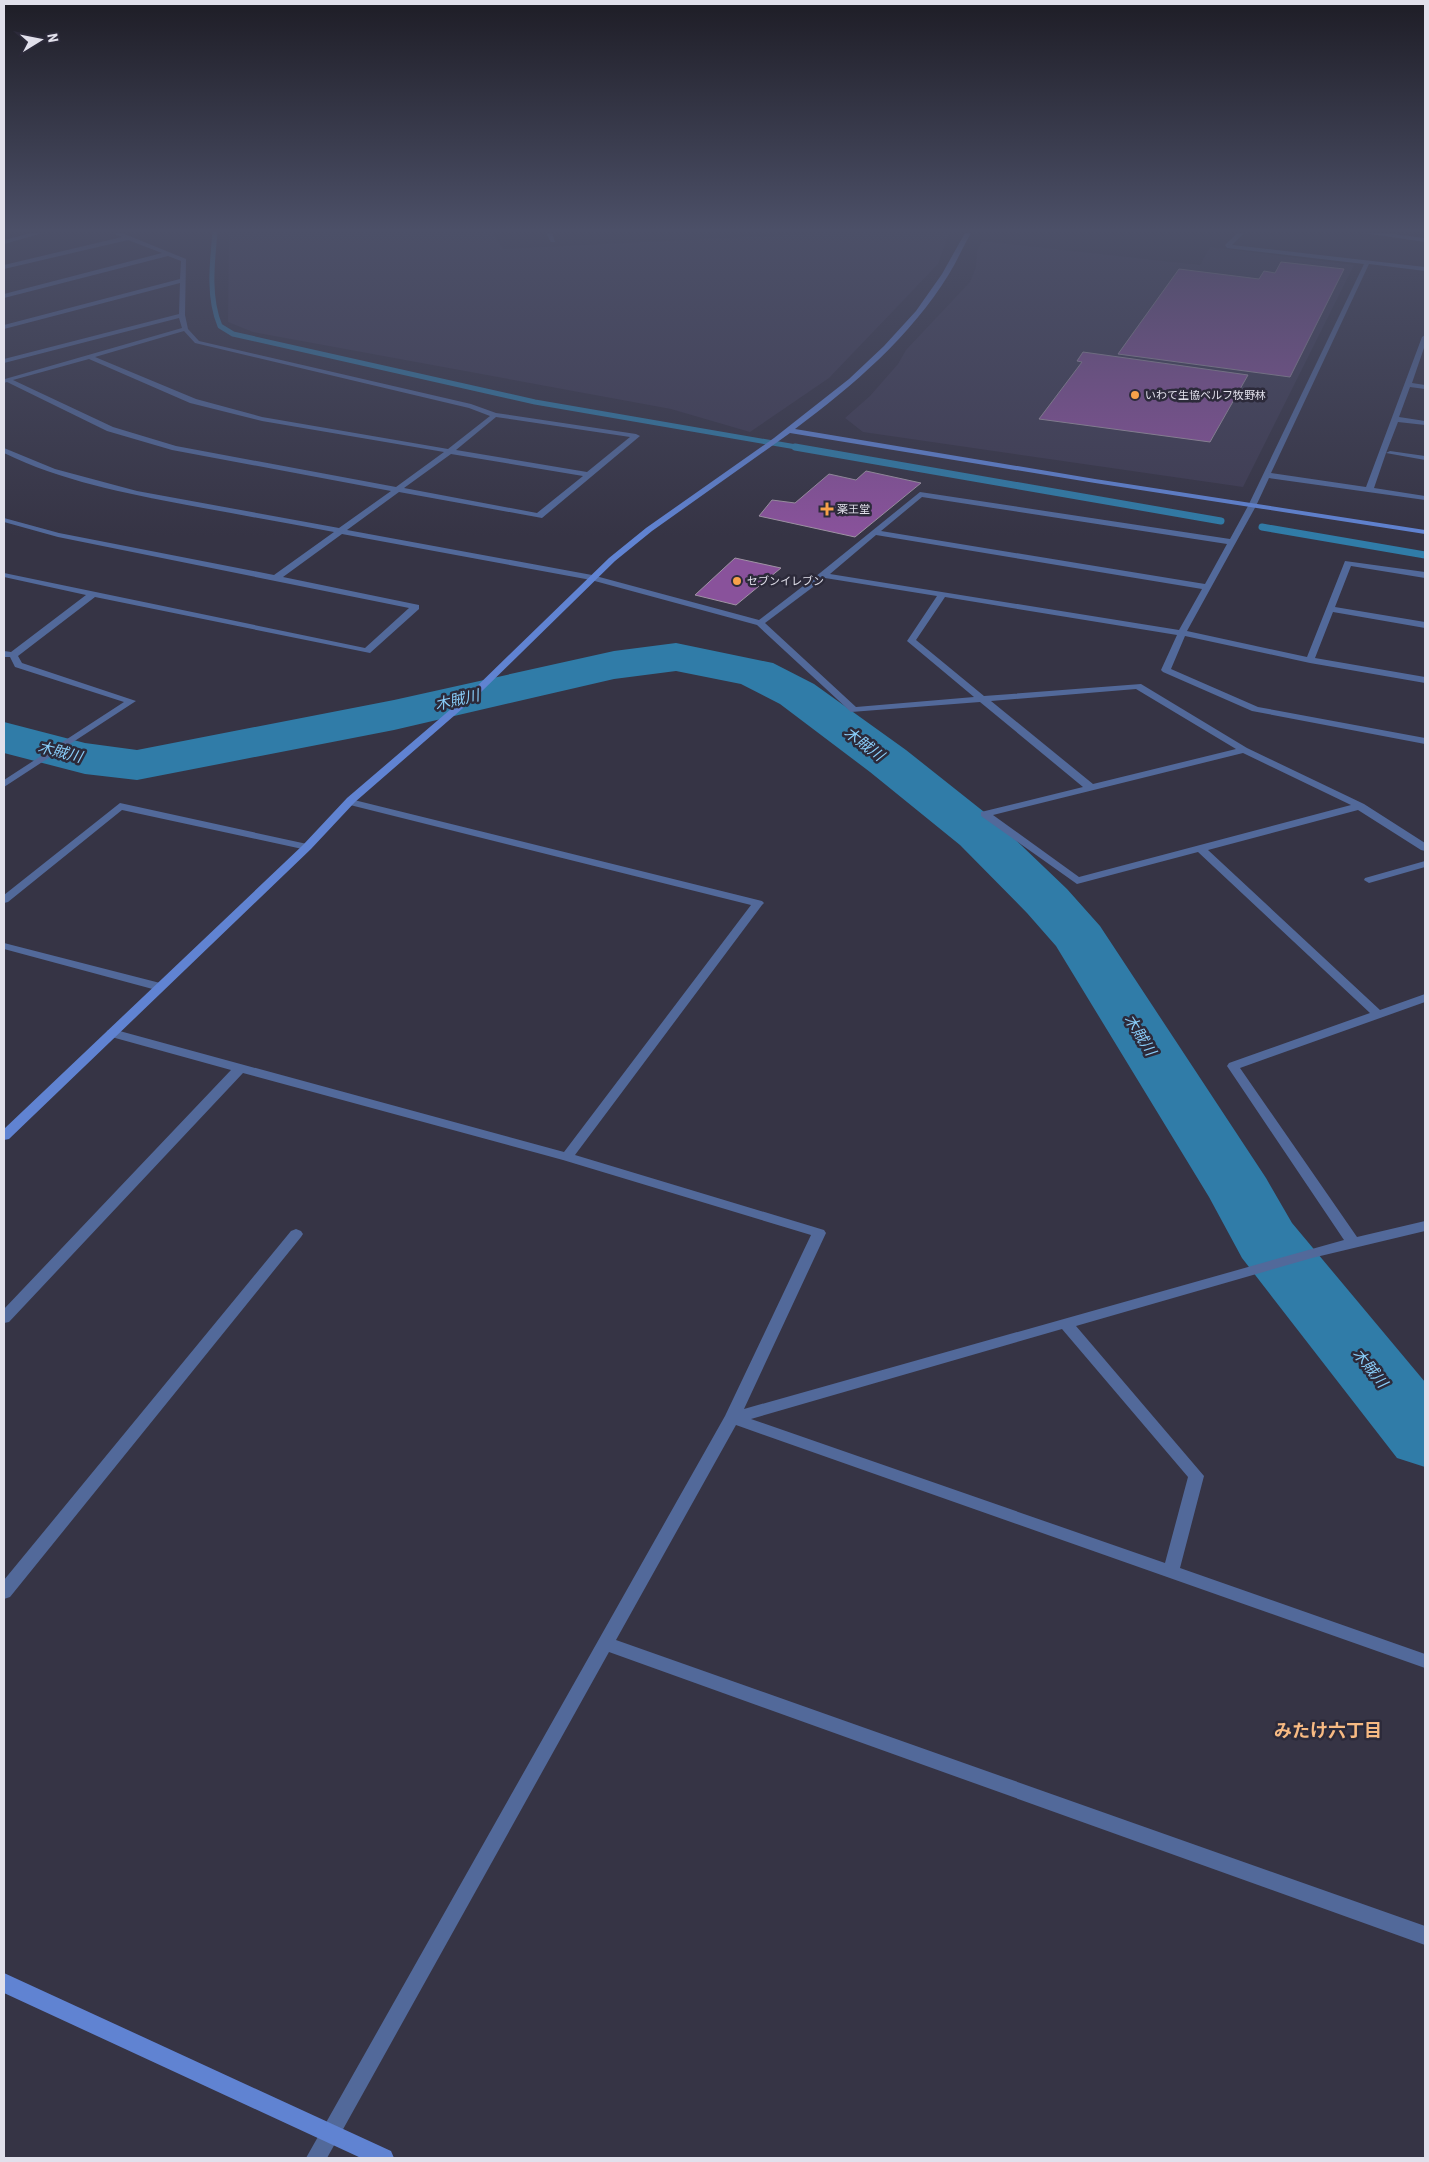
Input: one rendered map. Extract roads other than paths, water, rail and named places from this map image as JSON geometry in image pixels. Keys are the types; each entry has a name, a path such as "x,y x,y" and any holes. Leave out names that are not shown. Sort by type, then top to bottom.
{"street":[{"path":"4,361 109,334"},
{"path":"5,381 168,334"},
{"path":"5,381 110,429 175,448 539,516 636,436 495,415 471,406 197,342 190,334"},
{"path":"4,1136 307,847 350,802 473,695 592,578 635,540 788,430 847,385 898,334"},
{"path":"1333,334 1252,506 1182,633 1166,670 1255,709 1425,741"},
{"path":"1369,490 1408,385 1422,356 1425,338"},
{"path":"90,357 193,401 262,419 589,475"},
{"path":"1408,385 1425,387"},
{"path":"276,578 398,490 495,415"},
{"path":"1396,419 1425,422"},
{"path":"788,430 1252,506 1425,532"},
{"path":"4,450 21,459 74,477 137,493 592,578 760,623 854,710 1138,686 1244,750 1360,806 1425,848"},
{"path":"1390,453 1425,458"},
{"path":"1266,475 1425,498"},
{"path":"760,623 823,575 920,494 1232,542"},
{"path":"4,520 58,535 416,607 367,651 4,575"},
{"path":"874,532 1207,587"},
{"path":"1310,660 1348,563 1425,575"},
{"path":"823,575 1182,633 1310,660 1425,680"},
{"path":"4,784 131,701 18,665 8,654 94,593"},
{"path":"943,594 911,641 1091,788"},
{"path":"1330,609 1425,625"},
{"path":"1244,750 985,814 1077,882 1360,806"},
{"path":"350,802 758,903 566,1156"},
{"path":"4,900 120,806 307,847"},
{"path":"1201,848 1378,1014"},
{"path":"1369,880 1425,864"},
{"path":"4,946 160,987"},
{"path":"1354,1244 1233,1066 1425,998"},
{"path":"112,1033 566,1156 818,1233 732,1418 316,2158"},
{"path":"4,1318 240,1068"},
{"path":"732,1418 1312,1253 1425,1226"},
{"path":"4,1592 296,1234"},
{"path":"1066,1324 1196,1476 1171,1572"},
{"path":"732,1418 1425,1661"},
{"path":"605,1643 1425,1936"},
{"path":"4,1983 384,2158"}],"waterway":[{"path":"233,334 535,402 802,448"},
{"path":"795,447 1221,521"},
{"path":"1262,527 1425,555"},
{"name":"木賊川","path":"4,737 85,759 137,765 394,715 614,665 676,657 756,673 797,694 888,761 979,834 1047,901 1080,938 1242,1195 1267,1240 1425,1436"}],"place":[{"name":"いわて生協ベルフ牧野林","path":"1135,395"},
{"name":"薬王堂","path":"827,509"},
{"name":"セブンイレブン","path":"737,581"}],"district":[{"name":"みたけ六丁目","path":"1328,1730"}]}
